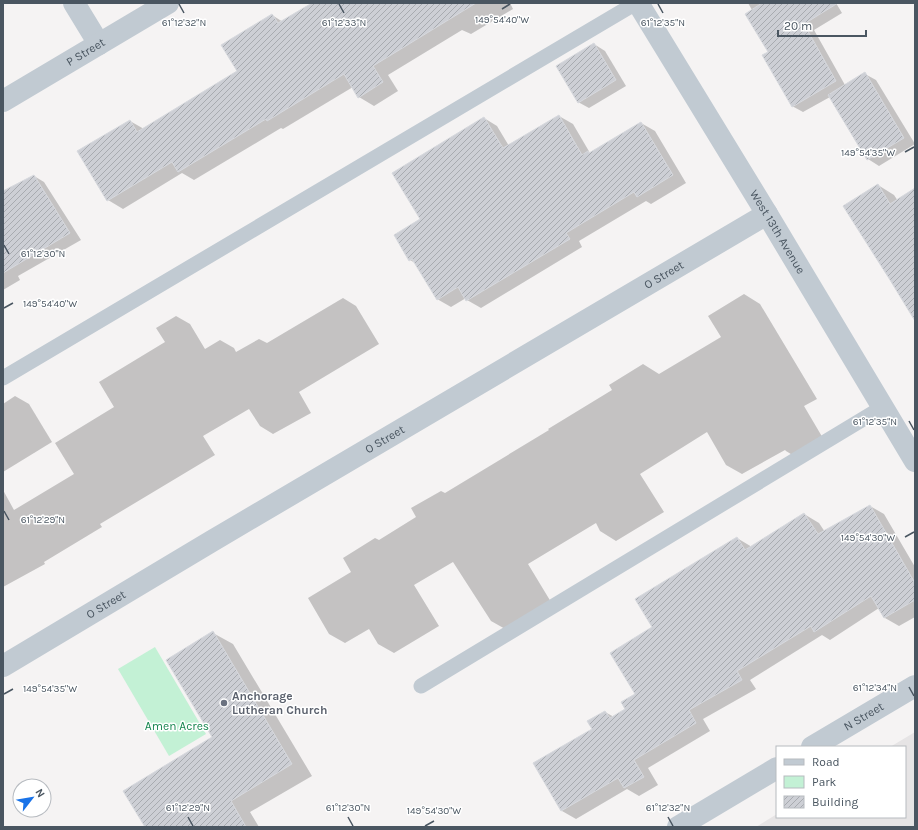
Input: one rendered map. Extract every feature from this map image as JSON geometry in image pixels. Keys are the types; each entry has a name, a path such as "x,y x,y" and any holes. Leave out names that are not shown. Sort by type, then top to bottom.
{"street":[{"path":"74,3 99,44"},
{"name":"P Street","path":"3,102 168,3"},
{"name":"West 13th Avenue","path":"637,3 767,214 915,461"},
{"name":"O Street","path":"3,666 212,540 767,214"},
{"name":"N Street","path":"814,746 915,686"},
{"path":"678,827 776,769"}],"lane":[{"path":"3,378 637,3"},
{"path":"421,686 883,407"}],"shaded area":[{"path":"915,732 915,827 756,827 776,815 776,818 906,818 906,746 892,746"}],"green space":[{"name":"Amen Acres","path":"155,647 206,734 169,756 118,669"}],"building":[{"path":"312,3 476,3 373,66 383,82 358,98 344,74 267,121 266,119 178,172 172,162 107,201 77,151 130,120 137,132 237,71 221,45 272,14 278,23"},
{"path":"762,3 838,3 804,24 836,81 792,107 762,55 768,52 745,14"},
{"path":"594,43 616,80 578,103 556,66"},
{"path":"865,72 904,138 867,160 828,95"},
{"path":"559,115 582,155 588,151 589,153 641,122 673,175 637,197 634,192 566,233 570,239 466,301 458,287 437,300 412,259 409,261 394,235 420,219 392,173 484,117 503,148"},
{"path":"34,175 70,233 3,273 3,191"},
{"path":"878,184 890,204 915,188 915,321 843,206"},
{"path":"870,505 915,583 915,600 884,618 871,596 814,632 811,626 737,671 742,680 689,710 696,723 634,760 644,777 624,788 618,778 561,811 533,763 592,729 587,721 605,711 610,718 625,709 621,702 635,694 610,653 652,627 635,599 737,537 745,550 804,513 818,534"},
{"name":"Anchorage Lutheran Church","path":"213,631 292,764 231,801 246,827 145,827 123,791 212,737 166,660"}],"place":[{"name":"Anchorage Lutheran Church","path":"224,703"}]}
